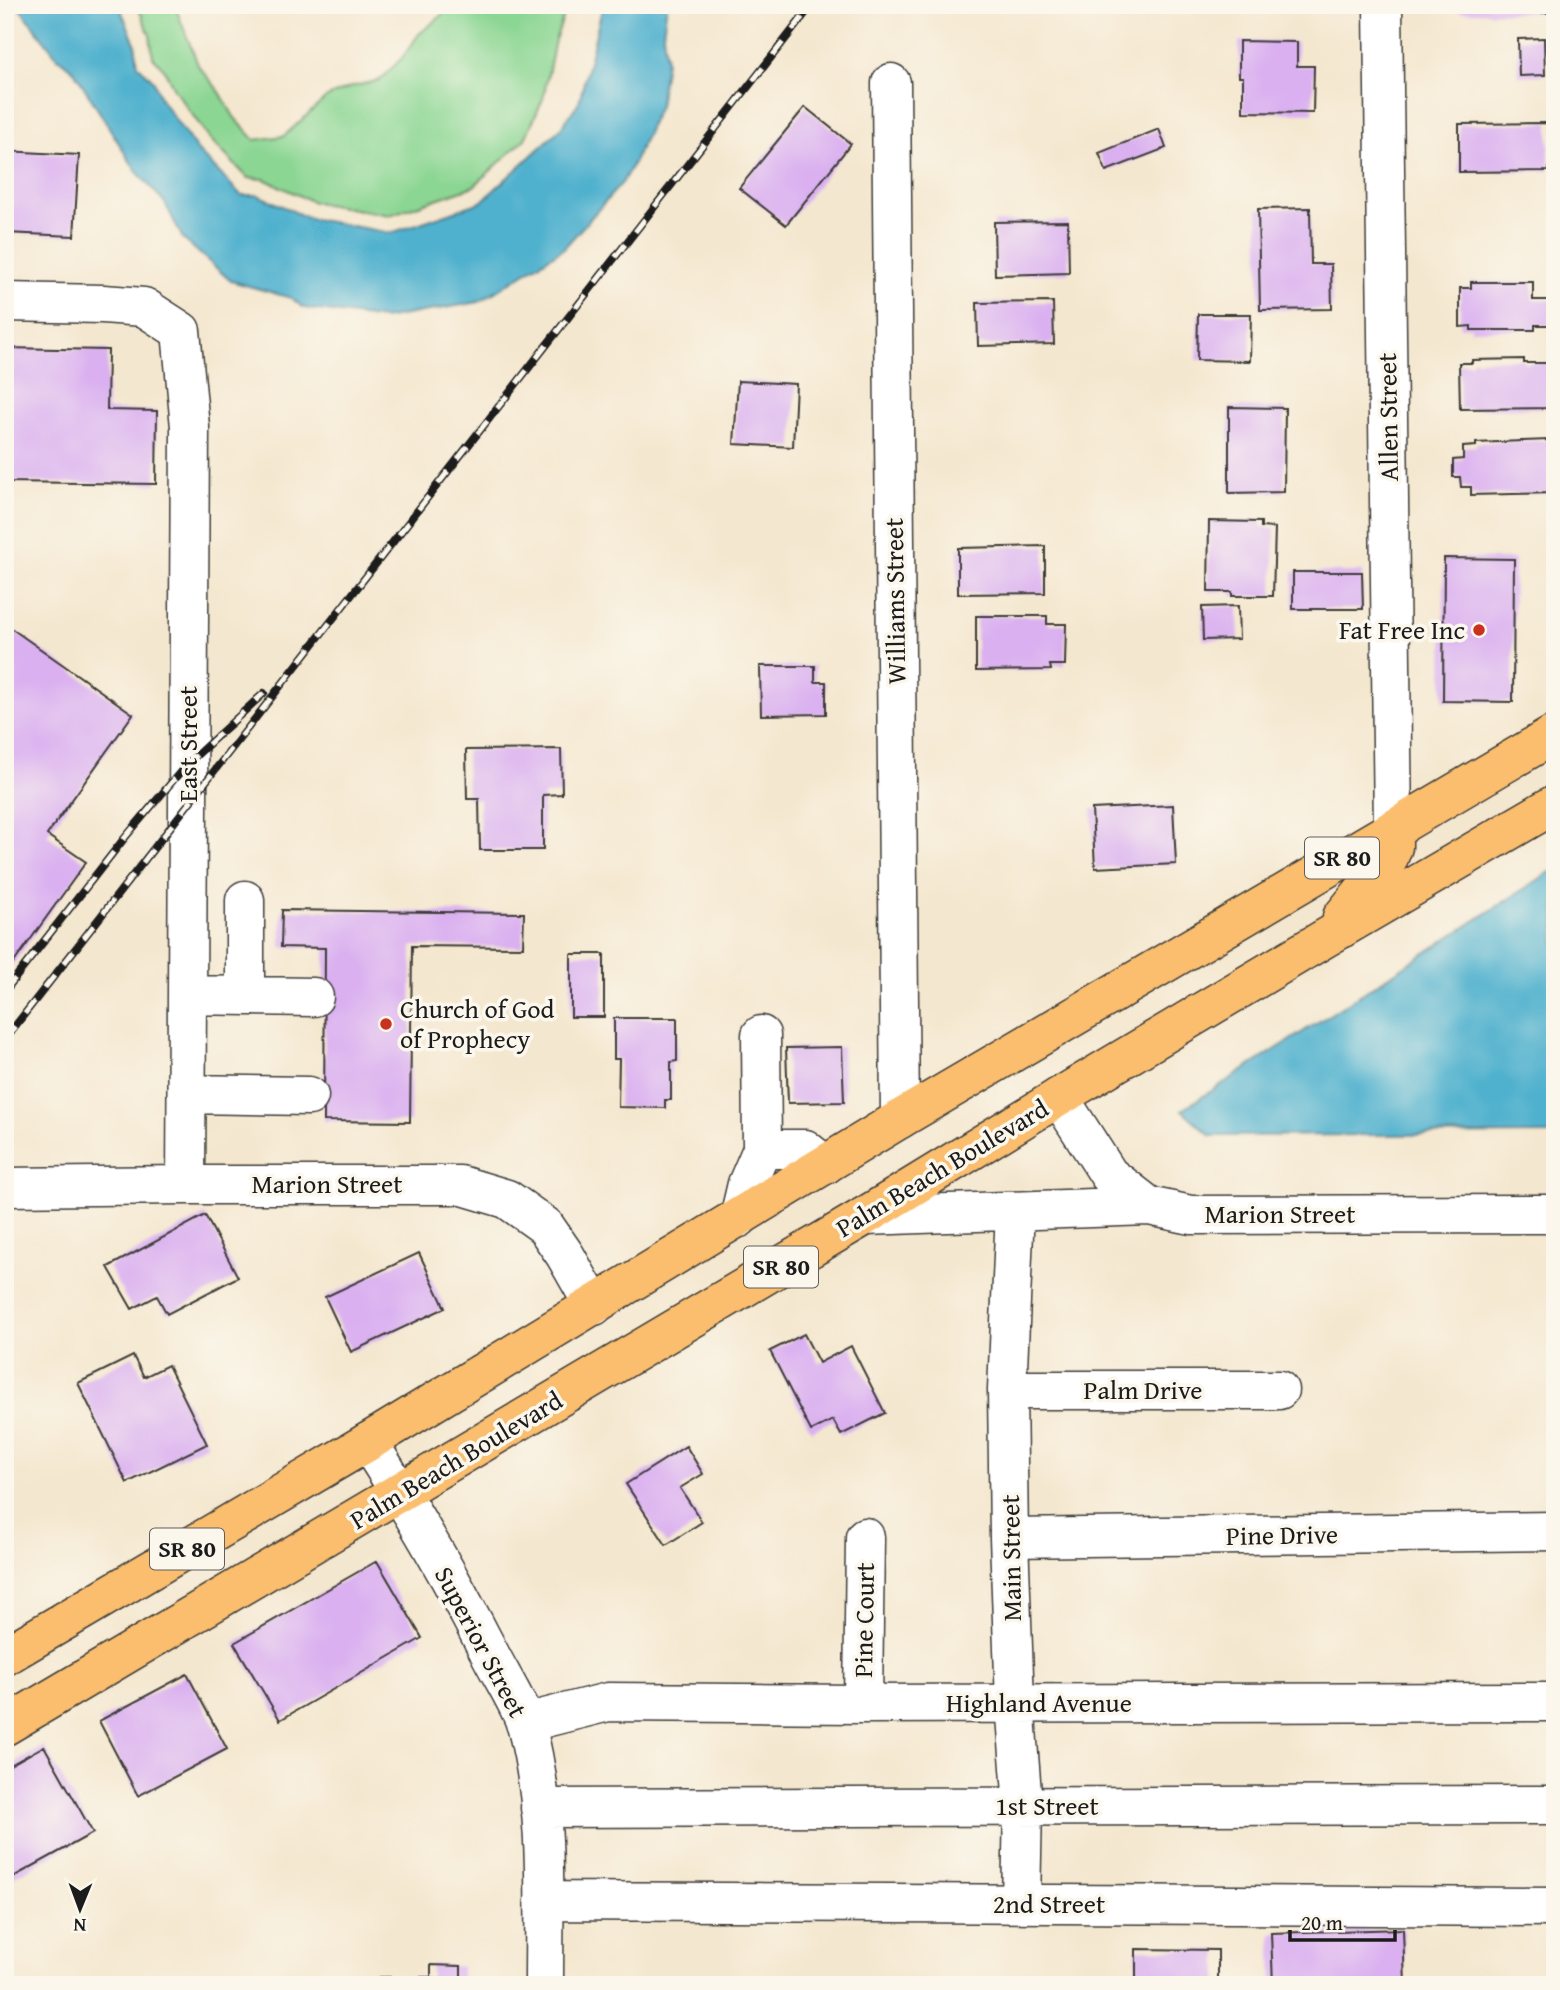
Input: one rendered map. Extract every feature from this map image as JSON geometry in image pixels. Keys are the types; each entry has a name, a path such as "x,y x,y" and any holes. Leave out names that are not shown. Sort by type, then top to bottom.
{"main road":[{"name":"SR 80","path":"5,1656 368,1442 900,1119 1555,734"},
{"name":"Palm Beach Boulevard","path":"5,1726 401,1493 1322,940 1555,804"},
{"path":"1322,940 1388,860 1393,847 1393,829"}],"street":[{"name":"Allen Street","path":"1382,5 1393,829"},
{"name":"Williams Street","path":"891,83 900,1119"},
{"name":"East Street","path":"5,302 144,307 181,331 190,427 186,1185"},
{"path":"245,900 245,996"},
{"path":"187,995 314,997"},
{"path":"739,1218 747,1184 762,1149 761,1035"},
{"path":"187,1094 309,1096"},
{"name":"Marion Street","path":"1059,1097 1109,1175 1149,1206 1191,1214 1555,1214"},
{"path":"762,1149 805,1149 825,1165"},
{"name":"Marion Street","path":"5,1187 460,1185 507,1199 545,1226 594,1306"},
{"path":"865,1216 1149,1206"},
{"name":"Main Street","path":"1015,1212 1007,1390 1015,1703 1023,1806 1021,1903"},
{"name":"Palm Drive","path":"1007,1390 1279,1391"},
{"name":"Superior Street","path":"368,1442 401,1493 472,1620 525,1723 540,1808 544,1985"},
{"name":"Pine Drive","path":"1009,1538 1555,1531"},
{"name":"Pine Court","path":"863,1704 865,1537"},
{"name":"Highland Avenue","path":"525,1723 608,1702 1555,1702"},
{"name":"1st Street","path":"540,1808 1555,1805"},
{"name":"2nd Street","path":"544,1901 1555,1907"}],"green space":[{"path":"137,5 177,5 199,67 220,92 234,117 255,140 284,136 327,97 351,87 380,80 402,58 419,34 440,17 449,5 568,5 555,40 543,99 525,139 474,186 390,215 313,202 264,179 248,178 209,138 174,89 164,69 153,57 150,35"}],"water":[{"path":"17,5 119,5 135,43 138,65 154,81 160,98 197,150 241,195 258,195 308,218 391,233 481,202 559,130 579,102 603,5 667,5 663,33 666,61 659,106 635,160 622,183 564,248 479,302 383,319 304,308 291,298 231,281 183,239 165,203 136,171 74,71 58,58"},
{"path":"1555,869 1555,1134 1211,1136 1182,1110"}],"building":[{"path":"1459,5 1555,5 1555,13 1459,12"},
{"path":"1544,38 1545,75 1519,76 1518,39"},
{"path":"1239,41 1297,42 1297,66 1314,66 1313,113 1243,112"},
{"path":"805,107 851,144 786,225 739,188"},
{"path":"1549,123 1549,171 1459,172 1459,124"},
{"path":"1159,129 1166,148 1106,171 1099,153"},
{"path":"5,151 79,155 74,236 5,233"},
{"path":"1310,208 1311,264 1331,264 1332,309 1260,310 1258,209"},
{"path":"1068,221 1069,273 995,275 994,222"},
{"path":"1471,282 1533,282 1533,300 1555,300 1555,325 1535,325 1535,330 1471,330 1471,326 1460,327 1460,288 1471,288"},
{"path":"1053,302 1054,344 978,346 977,303"},
{"path":"1198,314 1251,314 1250,361 1197,360"},
{"path":"5,348 108,350 107,410 157,411 156,484 5,482"},
{"path":"1524,359 1524,363 1550,363 1551,408 1460,409 1459,363 1472,363 1472,360"},
{"path":"738,381 796,384 793,447 734,444"},
{"path":"1229,407 1285,408 1284,492 1229,493"},
{"path":"1549,440 1550,451 1555,451 1553,493 1471,495 1471,487 1461,487 1460,477 1453,477 1453,460 1463,459 1463,447 1476,446 1476,443"},
{"path":"1209,521 1261,522 1261,527 1275,528 1273,596 1232,596 1232,592 1208,592"},
{"path":"1045,546 1045,593 958,594 958,548"},
{"name":"Fat Free Inc","path":"1444,558 1514,559 1513,702 1443,701"},
{"path":"1293,572 1362,572 1363,609 1293,609"},
{"path":"1238,606 1239,639 1203,640 1202,607"},
{"path":"976,616 1047,616 1047,624 1066,624 1065,665 1050,665 1051,670 976,671"},
{"path":"5,624 133,714 47,835 86,862 5,975"},
{"path":"760,666 815,666 815,682 826,682 826,714 761,715"},
{"path":"561,749 562,794 543,795 543,850 480,850 479,799 467,799 466,750"},
{"path":"1173,805 1176,864 1095,868 1092,809"},
{"path":"282,910 524,913 523,947 412,946 410,1122 324,1121 325,948 281,947"},
{"path":"571,954 604,954 604,1017 571,1017"},
{"path":"614,1018 677,1018 677,1061 671,1062 671,1100 665,1100 665,1108 618,1107 619,1059 614,1059"},
{"path":"842,1047 844,1102 788,1103 786,1048"},
{"path":"205,1215 238,1277 167,1314 157,1296 132,1309 108,1267"},
{"path":"419,1253 445,1308 351,1352 325,1297"},
{"path":"804,1334 819,1363 851,1346 885,1413 841,1435 833,1420 811,1431 770,1351"},
{"path":"133,1356 144,1377 168,1365 207,1444 127,1483 78,1383"},
{"path":"686,1446 703,1474 680,1488 702,1522 666,1545 626,1484"},
{"path":"377,1561 422,1638 280,1720 234,1643"},
{"path":"187,1674 227,1749 138,1796 99,1721"},
{"path":"44,1746 93,1833 6,1881 5,1768"},
{"path":"1403,1929 1405,1985 1273,1985 1271,1933"},
{"path":"1136,1949 1218,1950 1218,1985 1136,1985"},
{"path":"431,1965 461,1966 461,1985 380,1985 380,1977 431,1977"}],"railway":[{"path":"5,1039 812,5"},
{"path":"5,991 123,840 187,764 264,693"}],"place":[{"name":"Fat Free Inc","path":"1479,630"},
{"name":"Church of God of Prophecy","path":"386,1024"}]}
